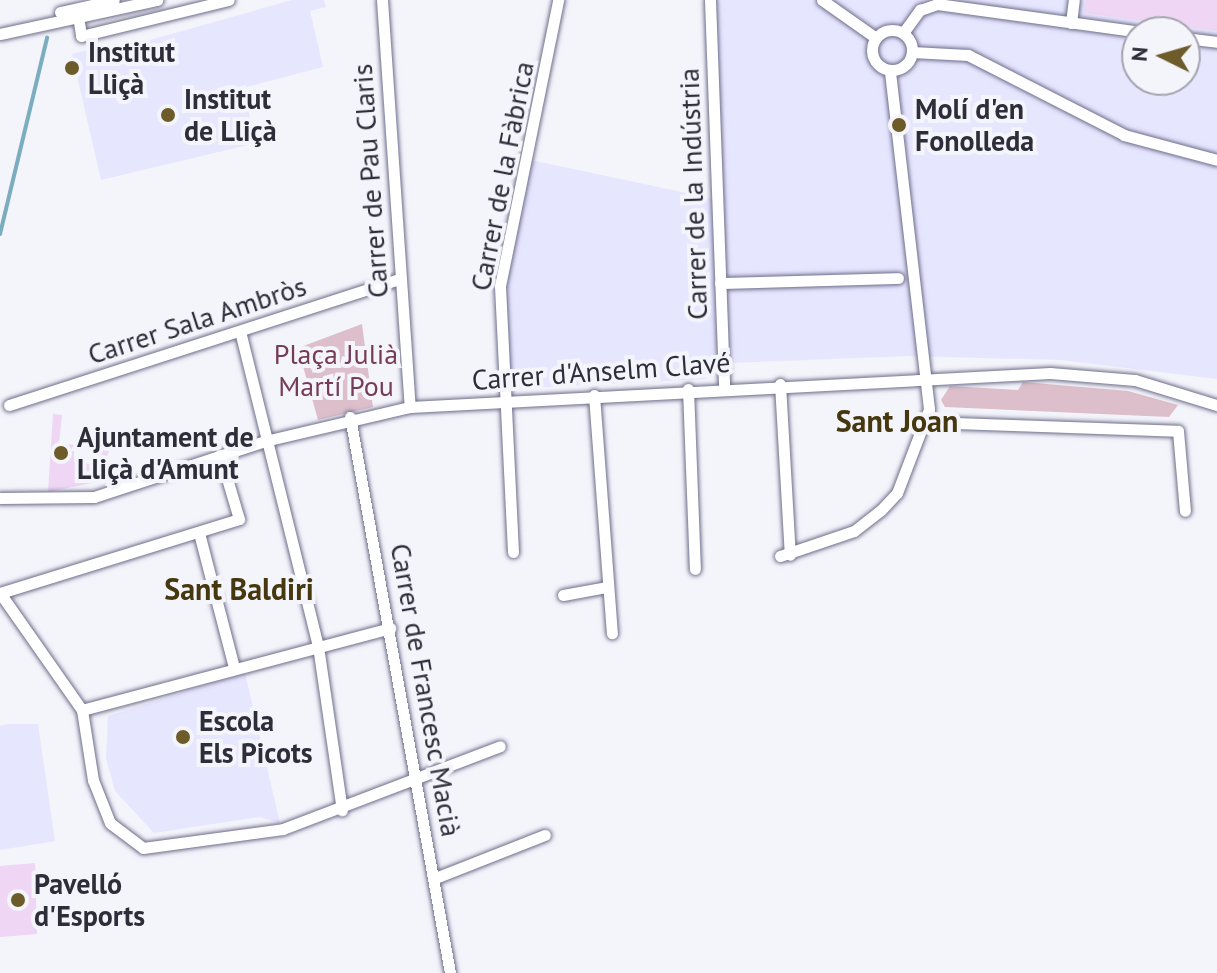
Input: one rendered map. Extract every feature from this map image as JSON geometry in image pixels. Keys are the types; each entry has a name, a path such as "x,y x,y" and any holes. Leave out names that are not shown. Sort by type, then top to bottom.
{"street":[{"path":"0,27 114,0"},
{"path":"0,34 157,0"},
{"path":"78,16 81,36 229,0"},
{"name":"Carrer de Pau Claris","path":"382,0 410,407"},
{"name":"Carrer de la Fàbrica","path":"513,552 500,286 558,0"},
{"name":"Carrer de la Indústria","path":"710,0 724,387"},
{"path":"822,0 876,38 903,33 920,10 937,4 1121,29"},
{"path":"1071,23 1074,0"},
{"path":"903,33 912,52"},
{"path":"780,384 785,555 854,531 881,510 897,493 925,422 928,374 890,71 874,58 876,38"},
{"path":"890,71 904,67 912,52"},
{"path":"912,52 968,55 1124,135 1217,160"},
{"path":"720,283 898,278"},
{"name":"Carrer Sala Ambròs","path":"9,405 400,279"},
{"path":"240,331 318,646 342,810"},
{"name":"Carrer d'Anselm Clavé","path":"0,498 48,503 94,497 265,441 350,417 410,407 928,374 1135,380 1216,405"},
{"path":"688,389 695,569"},
{"path":"594,395 612,633"},
{"name":"Carrer de Francesc Macià","path":"350,417 450,973"},
{"path":"925,422 1178,431 1185,511"},
{"path":"220,455 239,519 0,593 82,710 101,807 131,844 165,848 245,837 342,810 500,746"},
{"path":"199,533 234,667"},
{"path":"563,595 607,587"},
{"path":"82,710 234,667 390,628"},
{"path":"435,878 545,835"}],"shaded area":[{"name":"Institut de Lliçà","path":"292,0 324,0 326,7 310,11 323,67 243,88 256,143 101,180 72,54 116,43 118,49"},
{"path":"710,0 1217,0 1217,379 1061,360 908,356 729,363 705,379 508,389 500,306 526,159 715,199"},
{"name":"Escola Els Picots","path":"245,673 280,823 260,817 154,833 115,791 106,758 108,716"},
{"path":"38,724 55,841 0,850 0,726"}],"green space":[{"name":"Plaça Julià Martí Pou","path":"362,324 373,407 318,420 298,348"},
{"path":"1023,382 1128,391 1178,405 1169,417 945,407 941,400 950,386 1018,390"}],"building":[{"path":"1086,0 1217,0 1217,31 1201,29 1201,16 1121,18 1084,13"},
{"name":"Ajuntament de Lliçà d'Amunt","path":"53,414 62,415 59,443 74,445 74,462 92,464 93,450 111,446 106,459 117,478 48,492"},
{"name":"Pavelló d'Esports","path":"35,863 37,934 0,937 0,866"}],"waterway":[{"path":"0,234 47,38"}],"place":[{"name":"Institut Lliçà","path":"72,68"},
{"name":"Institut de Lliçà","path":"168,115"},
{"name":"Molí d'en Fonolleda","path":"899,125"},
{"name":"Ajuntament de Lliçà d'Amunt","path":"61,453"},
{"name":"Escola Els Picots","path":"183,737"},
{"name":"Pavelló d'Esports","path":"18,900"}],"district":[{"name":"Sant Joan","path":"897,421"},
{"name":"Sant Baldiri","path":"239,589"}]}
